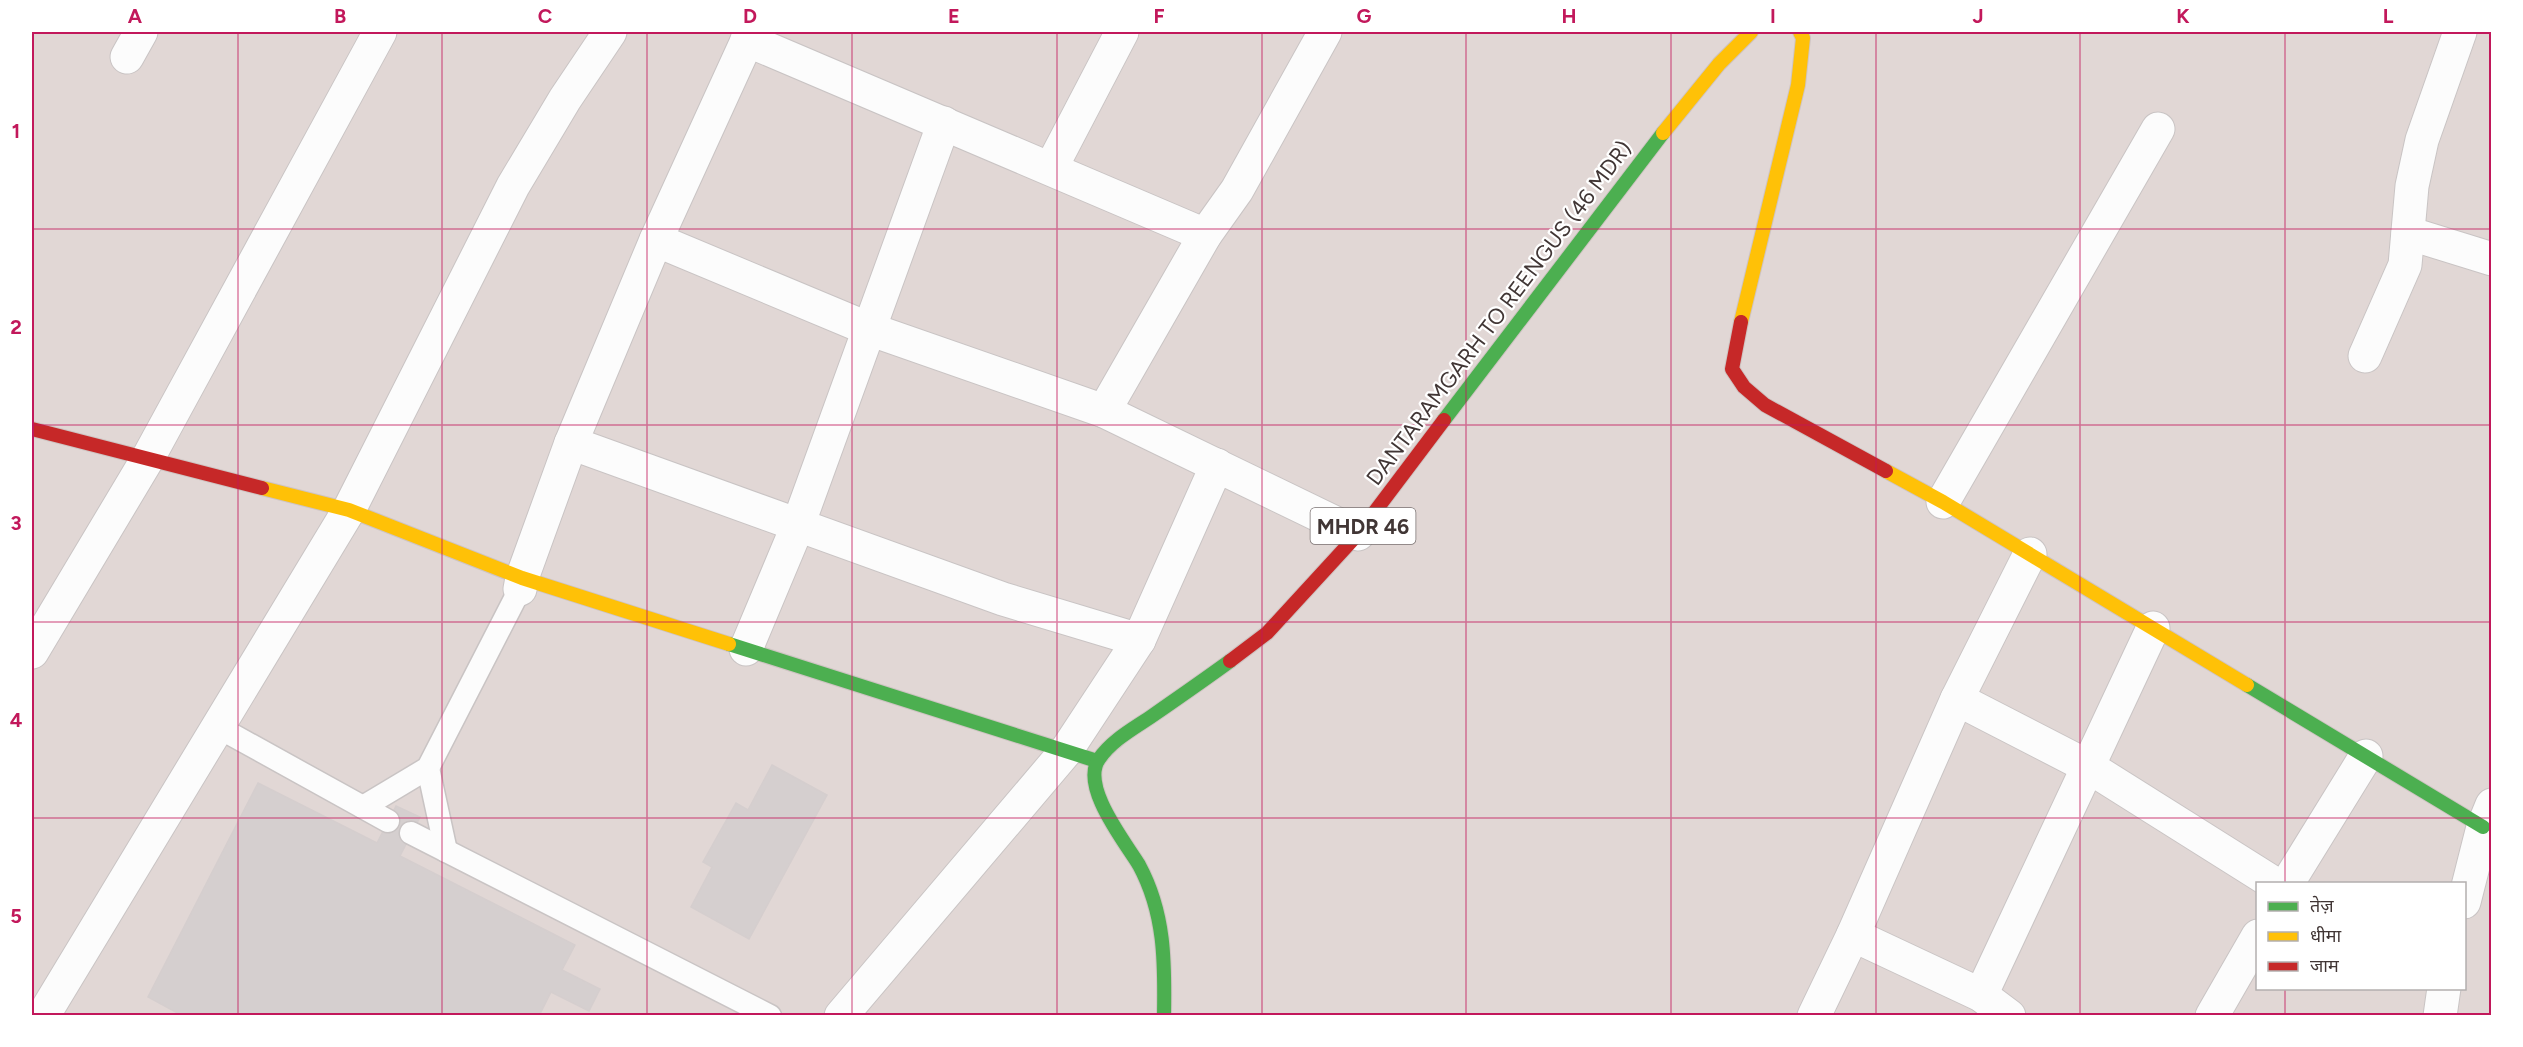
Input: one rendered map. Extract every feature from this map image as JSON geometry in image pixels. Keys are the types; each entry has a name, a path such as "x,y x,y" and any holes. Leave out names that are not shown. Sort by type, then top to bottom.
{"street":[{"path":"35,639 148,458 380,32"},
{"path":"43,1016 349,510 513,186 565,99 610,32"},
{"path":"1051,168 1122,32"},
{"path":"1104,411 1205,236 1237,190 1325,32"},
{"name":"DANTARAMGARH TO REENGUS (46 MDR)","path":"1097,761 1113,743 1206,679 1267,633 1358,534 1654,142 1719,64 1751,32"},
{"path":"1800,32 1803,38 1798,85 1737,338 1732,369 1744,387 1765,405 1943,502 2366,756 2487,816 2466,895"},
{"path":"2365,356 2405,265 2412,186 2422,140 2460,32"},
{"path":"521,583 571,443 656,240 749,36 1205,236"},
{"path":"746,649 798,525 944,123"},
{"path":"1943,502 2158,129"},
{"path":"2408,233 2492,259"},
{"path":"656,240 869,329 1104,411 1358,534"},
{"path":"32,429 349,510 521,583 746,649 1097,761 1094,774 1096,791 1151,889 1160,923 1166,962 1164,1016"},
{"path":"571,443 1004,598 1139,640"},
{"path":"841,1016 1066,751 1139,640 1217,465"},
{"path":"1814,1016 1853,935 1957,699 2030,554"},
{"path":"1981,994 2153,628"},
{"path":"1957,699 2089,766 2272,882"},
{"path":"2289,882 2366,756"},
{"path":"1853,935 1981,994 2008,1016"},
{"path":"2212,1016 2256,939"},
{"path":"2440,1016 2443,990"}],"lane":[{"path":"363,807 428,768 521,583"},
{"path":"218,727 388,821"},
{"path":"428,768 435,809 446,851"},
{"path":"411,833 770,1016"}],"shaded area":[{"path":"32,32 2491,32 2491,1015 32,1015"}],"building":[{"path":"772,765 827,795 749,939 691,907 712,867 703,862 736,803 748,810"},
{"path":"258,783 377,843 396,806 420,817 400,856 575,945 562,970 600,989 589,1011 551,992 539,1016 183,1016 148,997"}],"traffic: fast":[{"path":"1444,420 1663,133"},
{"path":"729,644 1097,761"},
{"path":"1164,1016 1162,938 1154,901 1139,865 1115,828 1100,798 1095,784 1095,770 1099,759 1116,740 1230,661"},
{"path":"2247,685 2483,827"}],"traffic: slow":[{"path":"1663,133 1719,64 1751,32"},
{"path":"1741,322 1798,85 1803,38 1800,32"},
{"path":"1886,471 1943,502 2247,685"},
{"path":"262,488 349,510 522,578 729,644"}],"traffic: jam":[{"path":"1741,322 1732,369 1744,387 1765,405 1886,471"},
{"path":"1230,661 1267,633 1358,534 1444,420"},
{"path":"32,429 262,488"}]}
